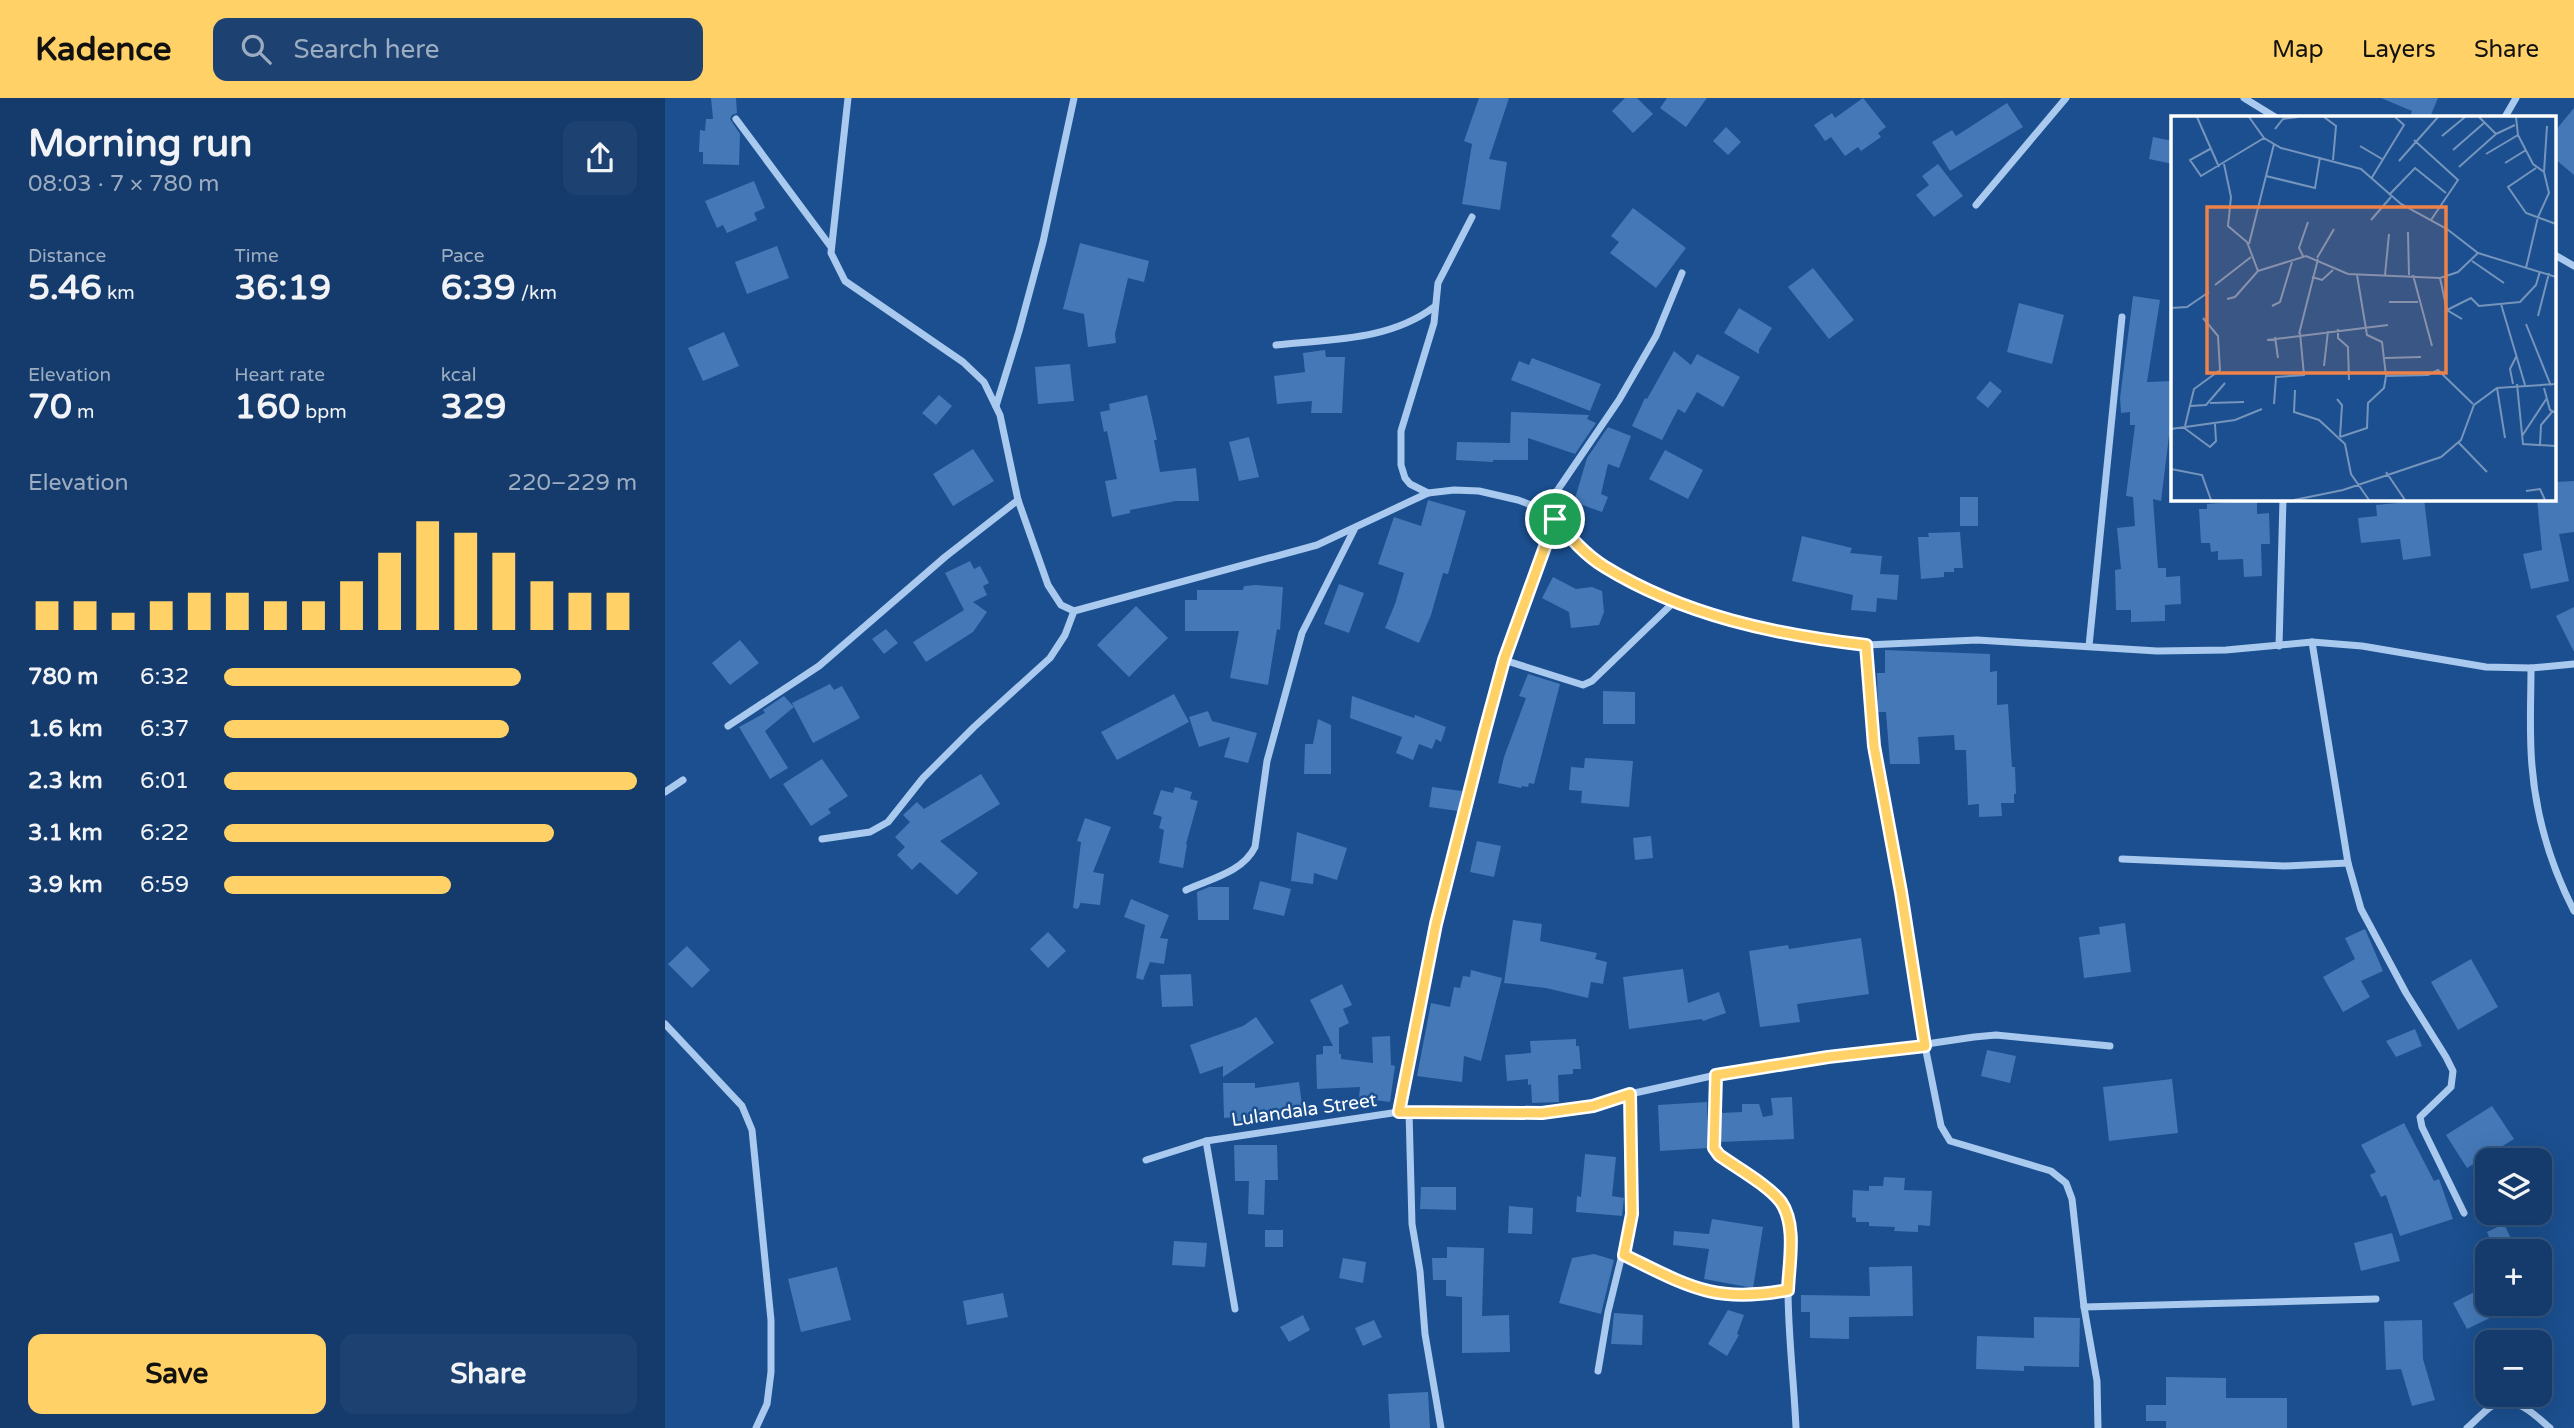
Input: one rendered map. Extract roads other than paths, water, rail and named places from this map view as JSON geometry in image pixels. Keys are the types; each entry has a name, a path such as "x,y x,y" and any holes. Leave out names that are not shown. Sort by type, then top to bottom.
{"street":[{"path":"848,98 831,253 845,281 963,362 984,382 996,407 1018,500 1048,585 1061,605 1074,611 1317,545 1428,493 1454,490 1479,491 1518,500 1544,510 1580,548 1604,567 1674,602 1732,621 1790,635 1866,645 1977,640 2157,651 2226,650 2312,642 2363,646 2486,667 2531,668 2574,664"},
{"path":"996,407 1043,242 1074,98"},
{"path":"1976,205 2066,98"},
{"path":"2244,98 2272,116"},
{"path":"2506,116 2516,98"},
{"path":"736,119 831,247"},
{"path":"1428,493 1410,484 1405,478 1401,466 1401,431 1431,332 1438,283 1448,259 1472,217"},
{"path":"2557,256 2574,266"},
{"path":"1544,510 1632,379 1656,336 1682,273"},
{"path":"1276,345 1377,334 1417,319 1434,307"},
{"path":"2089,646 2122,317"},
{"path":"728,726 819,666 944,557 1018,500"},
{"path":"2279,646 2283,500"},
{"path":"1399,1112 1436,924 1504,660 1555,519"},
{"path":"1187,890 1243,864 1255,847 1268,761 1302,633 1355,529"},
{"path":"1504,660 1583,685 1593,681 1674,602"},
{"path":"822,839 870,832 888,822 923,778 1050,659 1065,635 1074,611"},
{"path":"2312,642 2349,863 2361,909 2406,993 2453,1071 2451,1087 2420,1117 2422,1127 2464,1213"},
{"path":"1866,645 1874,746 1941,1126 1950,1142 2051,1171 2066,1183 2072,1199 2084,1307 2097,1381 2098,1428"},
{"path":"2531,668 2532,764 2537,804 2549,851 2574,911"},
{"path":"665,792 683,780"},
{"path":"2122,859 2284,866 2349,863"},
{"path":"665,1024 742,1106 752,1130 771,1320 771,1372 767,1404 756,1428"},
{"name":"Lulandala Street","path":"1146,1160 1206,1141 1399,1112 1542,1113 1593,1106 1630,1094 1716,1075 1996,1035 2110,1046"},
{"path":"1716,1075 1714,1148 1719,1155 1773,1194 1782,1203 1788,1219 1788,1290 1796,1428"},
{"path":"1598,1371 1608,1312 1632,1214 1630,1094"},
{"path":"1409,1111 1412,1224 1420,1271 1425,1334 1441,1428"},
{"path":"1206,1141 1235,1309"},
{"path":"1624,1255 1704,1292 1735,1296 1788,1290"},
{"path":"2084,1307 2376,1299"},
{"path":"2467,1428 2495,1404 2514,1402 2550,1428"}]}
